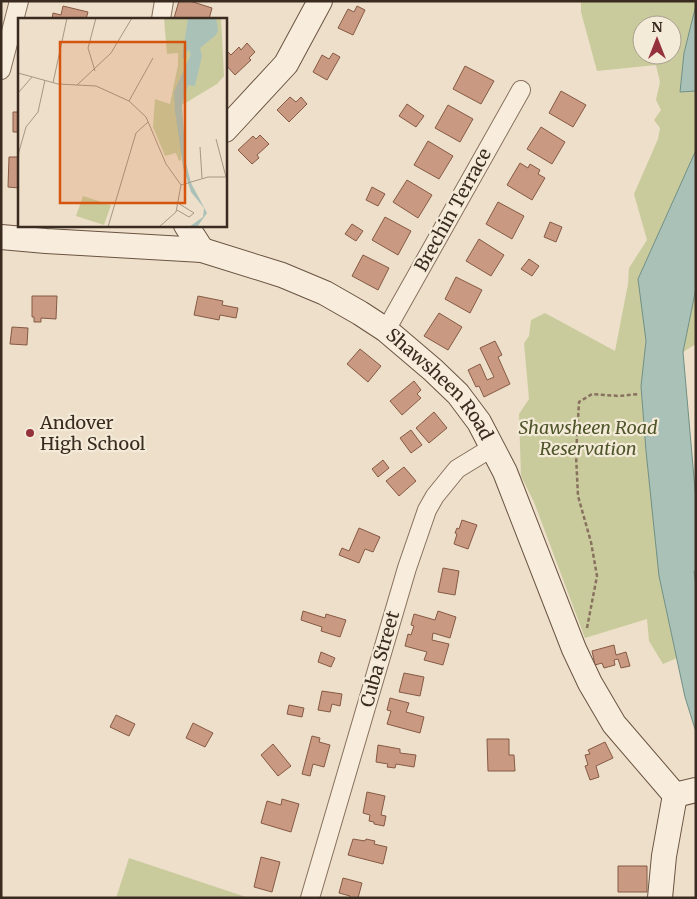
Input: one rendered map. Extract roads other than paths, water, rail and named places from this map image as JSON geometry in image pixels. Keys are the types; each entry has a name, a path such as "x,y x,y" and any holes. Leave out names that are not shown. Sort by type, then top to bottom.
{"main road":[{"path":"226,129 286,64 320,1"},
{"path":"98,243 117,226"},
{"path":"187,226 202,250"},
{"name":"Shawsheen Road","path":"1,237 202,250 282,275 325,294 386,330 458,394 479,422 493,447 521,509 572,643 590,683 614,724 685,793"},
{"path":"660,898 664,856 685,793"}],"street":[{"path":"1,70 19,1"},
{"path":"161,18 164,1"},
{"name":"Brechin Terrace","path":"386,330 520,90"},
{"name":"Cuba Street","path":"310,898 407,568 426,510 457,469 493,447"}],"place":[{"name":"Andover High School","path":"30,433"}],"park label":[{"name":"Shawsheen Road Reservation","path":"588,438"}]}
